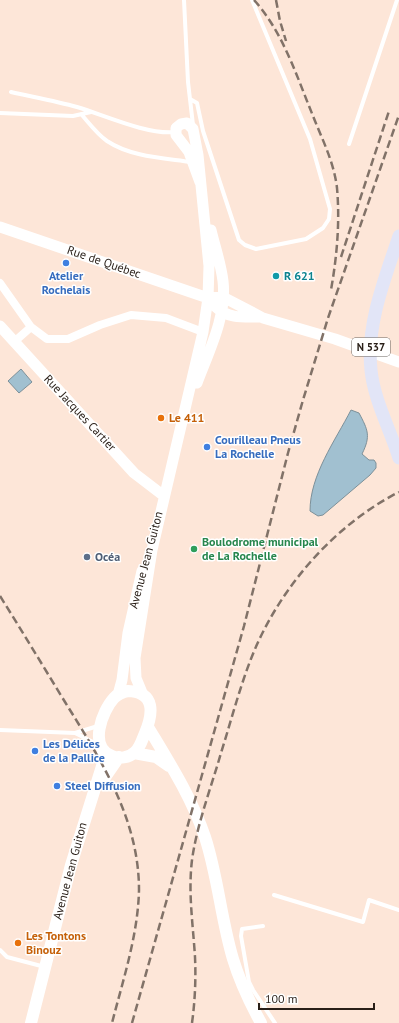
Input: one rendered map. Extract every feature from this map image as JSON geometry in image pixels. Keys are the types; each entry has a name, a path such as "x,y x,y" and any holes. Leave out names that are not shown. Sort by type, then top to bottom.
{"main road":[{"name":"N 537","path":"399,236 376,309 372,330 370,359 374,385 399,458"},
{"path":"128,690 138,692 143,695 149,701 152,715 139,746 134,754 128,757 119,758 111,756 102,748 98,734 110,704 118,695 128,690"},
{"path":"148,727 175,773 198,818 205,837 233,958 241,983 261,1023"},
{"name":"Avenue Jean Guiton","path":"31,1023 71,865 86,813 103,764 102,748"},
{"path":"134,754 156,757 175,773"},
{"name":"Avenue Jean Guiton","path":"86,813 107,773 119,758"}],"street":[{"path":"200,182 194,162 175,132 178,126 184,123 189,124 193,129 200,182 202,198 209,266 217,302"},
{"path":"202,198 221,268 217,302"},
{"name":"Rue de Québec","path":"0,227 263,318 335,339 399,362"},
{"path":"0,283 31,327 47,339 68,339 115,319 131,316 166,318 203,332"},
{"name":"Avenue Jean Guiton","path":"118,695 122,680 128,633 140,598 203,332 217,302"},
{"name":"Avenue Jean Guiton","path":"182,420 217,330 217,302"},
{"name":"Rue Jacques Cartier","path":"0,326 134,472 164,496"},
{"path":"14,342 31,327"},
{"name":"Avenue Jean Guiton","path":"140,598 135,668 136,678 143,695"}],"lane":[{"path":"184,0 193,129"},
{"path":"190,99 197,103 203,131 239,240 245,245 256,249 306,239 323,228 329,219 330,209 312,146 252,0"},
{"path":"349,144 397,0"},
{"path":"11,92 92,112 146,129 160,132 175,132"},
{"path":"0,113 73,116 92,112"},
{"path":"81,114 99,134 113,145 144,155 194,162"},
{"path":"0,730 75,732 100,726"},
{"path":"75,732 102,748"},
{"path":"274,895 363,922 369,900 399,910"},
{"path":"263,926 242,929 241,936 249,982 275,1023"},
{"path":"0,950 7,957 45,967"}],"water":[{"path":"21,369 32,382 19,393 8,381"},
{"path":"351,410 359,413 365,424 367,442 362,454 369,460 374,460 376,463 376,468 370,475 323,515 318,516 310,511 314,484 324,459"}],"railway":[{"path":"254,0 273,26 281,40 295,71 333,169 337,188 338,226 331,290"},
{"path":"276,0 286,41"},
{"path":"341,257 389,111"},
{"path":"132,1023 244,626 303,400 328,318 399,115"},
{"path":"192,1023 195,998 195,957 191,896 192,860 197,833 245,674 267,625 280,602 296,579 314,558 354,521 376,505 399,492"},
{"path":"0,596 79,724 104,768 116,791 132,839 137,864 139,890 138,907 133,941 112,1023"}],"place":[{"name":"Atelier Rochelais","path":"66,263"},
{"name":"R 621","path":"276,276"},
{"name":"Le 411","path":"161,418"},
{"name":"Courilleau Pneus La Rochelle","path":"207,447"},
{"name":"Boulodrome municipal de La Rochelle","path":"194,549"},
{"name":"Océa","path":"87,557"},
{"name":"Les Délices de la Pallice","path":"35,751"},
{"name":"Steel Diffusion","path":"57,786"},
{"name":"Les Tontons Binouz","path":"18,943"}]}
